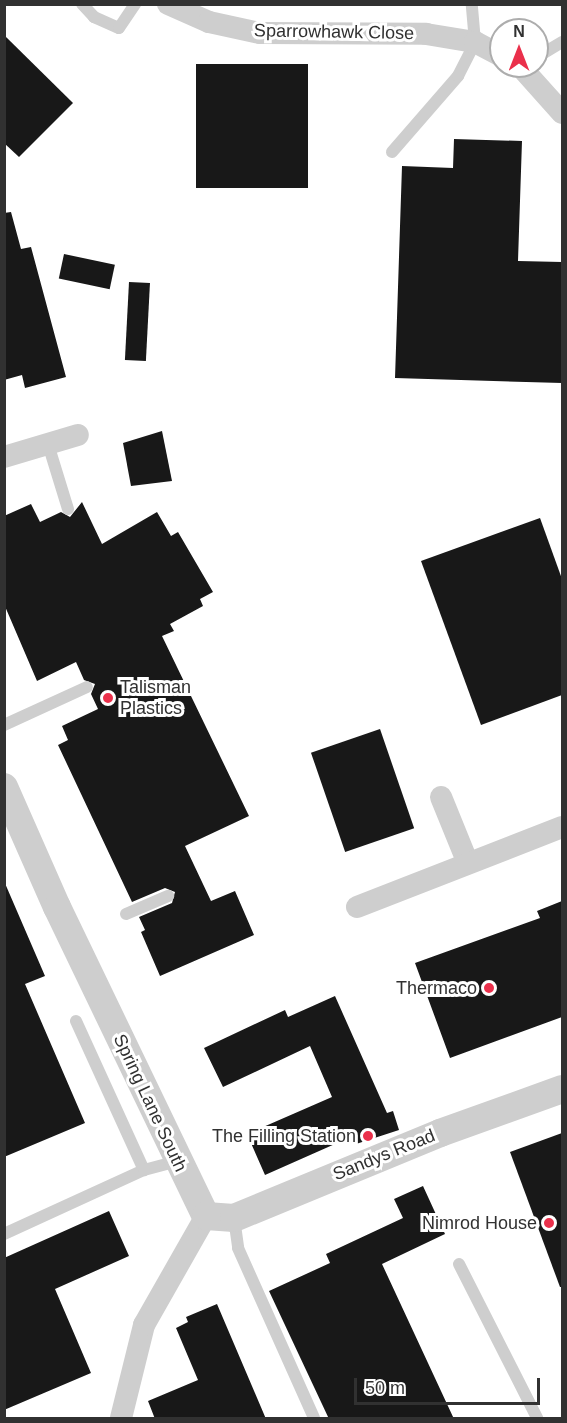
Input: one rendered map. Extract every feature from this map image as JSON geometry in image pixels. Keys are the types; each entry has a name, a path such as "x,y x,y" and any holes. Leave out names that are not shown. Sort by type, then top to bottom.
{"street":[{"name":"Sparrowhawk Close","path":"168,4 208,22 260,33 426,34 475,42 489,50"},
{"path":"531,78 562,113"},
{"path":"4,457 78,435"},
{"name":"Spring Lane South","path":"4,787 177,1161 206,1216"},
{"path":"441,797 467,861"},
{"path":"357,907 467,861 562,826"},
{"name":"Sandys Road","path":"206,1216 234,1218 440,1133 562,1089"},
{"path":"122,1419 144,1325 206,1216"}],"lane":[{"path":"82,4 94,17 119,28 135,4"},
{"path":"392,152 458,76 475,42 472,4"},
{"path":"549,50 562,42"},
{"path":"48,444 68,509"},
{"path":"4,725 87,687"},
{"path":"126,914 168,896"},
{"path":"76,1021 144,1170"},
{"path":"4,1234 144,1170 177,1161"},
{"path":"234,1218 238,1248 314,1419"},
{"path":"459,1264 537,1419"}],"building":[{"path":"4,35 73,103 19,157 4,143"},
{"path":"196,64 308,64 308,188 196,188"},
{"path":"454,139 522,141 518,261 562,262 562,383 395,378 402,166 453,168"},
{"path":"11,212 21,249 31,247 66,377 25,388 22,375 4,380 4,213"},
{"path":"64,254 115,265 110,289 59,278"},
{"path":"129,282 150,283 146,361 125,360"},
{"path":"162,431 172,481 131,486 123,443"},
{"path":"82,502 102,544 157,512 171,536 178,532 213,592 200,599 203,606 170,624 174,631 162,636 249,816 185,846 211,901 235,891 254,935 160,976 141,932 145,930 139,917 172,903 175,892 165,888 132,902 58,745 68,740 62,726 98,709 91,694 95,684 84,680 76,662 37,681 4,604 4,516 31,504 40,522 61,512 70,517"},
{"path":"540,518 562,579 562,695 481,725 421,561"},
{"path":"380,729 414,828 345,852 311,753"},
{"path":"4,881 45,976 25,984 85,1123 4,1157"},
{"name":"Thermaco","path":"562,901 562,1017 450,1058 415,963 540,918 537,911"},
{"path":"335,996 387,1113 393,1111 399,1130 356,1144 353,1136 265,1175 247,1134 332,1097 310,1046 223,1087 204,1048 285,1010 288,1017"},
{"name":"Nimrod House","path":"562,1133 562,1287 560,1287 510,1152"},
{"path":"423,1186 445,1234 382,1264 454,1419 329,1419 269,1291 330,1263 326,1254 403,1218 394,1199"},
{"path":"109,1211 129,1256 55,1289 91,1373 4,1410 4,1258"},
{"path":"217,1304 266,1419 155,1419 148,1401 198,1380 176,1328 188,1322 186,1317"}],"place":[{"name":"Talisman Plastics","path":"108,698"},
{"name":"Thermaco","path":"489,988"},
{"name":"The Filling Station","path":"368,1136"},
{"name":"Nimrod House","path":"549,1223"}]}
